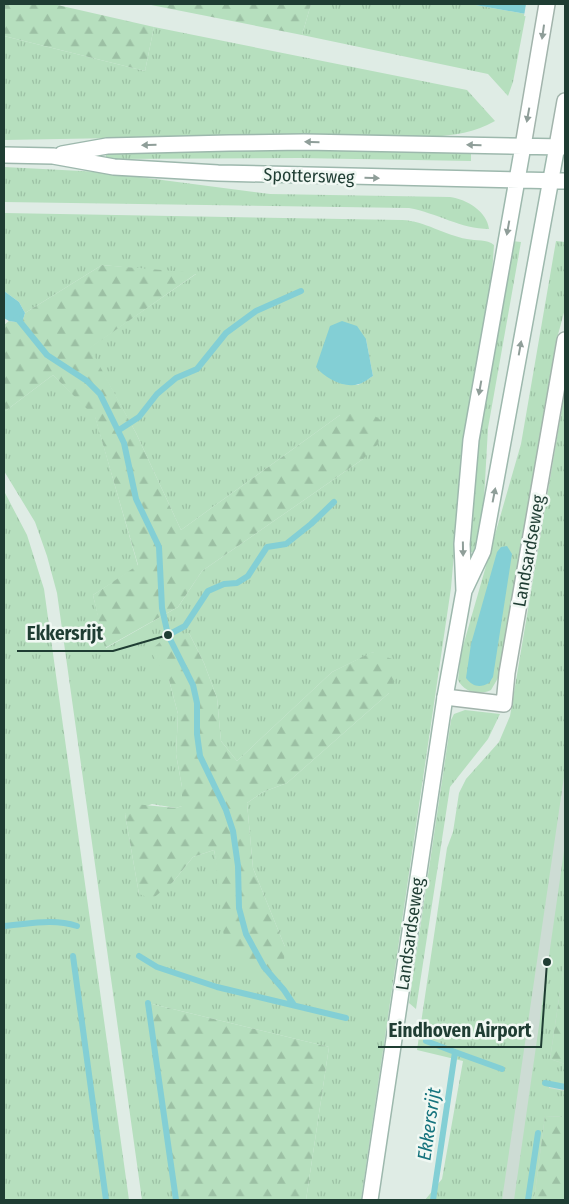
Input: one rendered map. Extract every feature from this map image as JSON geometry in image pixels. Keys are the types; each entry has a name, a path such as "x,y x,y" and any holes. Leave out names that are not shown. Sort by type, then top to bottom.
{"street":[{"name":"Landsardseweg","path":"370,1200 445,697 464,591 462,544 471,440 547,4"},
{"name":"Landsardseweg","path":"464,591 483,551 485,542 558,181 565,100"},
{"name":"Spottersweg","path":"53,156 107,146 229,143 304,142 561,146"},
{"name":"Spottersweg","path":"4,155 53,156 114,167 218,174 558,181"},
{"name":"Landsardseweg","path":"445,697 504,704 507,673 565,340"}],"shaded area":[{"path":"565,738 565,1200 491,1200"}],"green space":[{"path":"4,4 53,4 154,27 145,71 4,36"},
{"path":"146,4 311,4 302,35"},
{"path":"311,4 470,4 526,14 513,82 508,96 488,74 302,35"},
{"path":"154,27 467,90 495,121 464,133 431,137 228,136 4,140 4,36 145,71"},
{"path":"265,148 460,152 471,153 471,161 299,158 106,159 106,152"},
{"path":"4,167 101,172 270,194 450,197 463,200 480,211 489,229 459,224 409,208 4,202"},
{"path":"4,213 402,220 419,223 459,237 485,241 494,245 492,275 464,439 451,588 361,1200 306,1200 329,1047 148,1003 176,1200 142,1200 57,593 35,522 4,471 4,412 53,375 95,416 138,566 93,595 106,648 178,607 202,571 363,459 340,415 181,530 136,433 89,348 196,274 102,265 25,313 19,302 4,291","holes":["366,339 373,376 358,385 342,384","189,633 204,663 217,698 221,741 237,761 332,672 373,652 389,693 287,783 263,792 247,803 253,868 285,947 218,870 214,850 193,857 173,882 139,894 125,814 152,804 176,808 182,806 182,787 176,754 178,714 169,680"]},
{"path":"512,241 521,242 488,428 483,517 475,553 467,551 478,438"},
{"path":"556,241 565,242 565,309 556,342 498,678 491,690 477,693 468,690 458,680 461,653 521,444"},
{"path":"102,265 197,273 90,348 136,433 181,530 340,415 368,411 383,422 378,444 363,459 202,571 178,607 105,648 93,595 138,565 95,417 53,375 4,412 4,325 9,321 22,323 25,313"},
{"path":"565,390 565,770 502,1200 425,1200 442,1179 463,1061 417,1050 447,848 453,832 459,793 466,779 499,742 510,716"},
{"path":"4,491 27,535 44,589 129,1200 4,1200"},
{"path":"189,633 204,663 217,698 221,741 237,761 332,672 372,652 392,659 398,674 389,693 287,783 263,792 247,803 253,868 285,947 283,973 265,978 240,963 228,951 224,935 214,850 193,857 173,882 152,899 139,894 125,814 134,804 176,808 182,806 182,787 176,754 178,714 169,680 150,651 168,635"},
{"path":"465,710 500,714 488,739 450,787 416,1009 409,1003 451,720 454,714"},
{"path":"565,844 565,958 550,1059 565,1064 565,1085 549,1081 549,1088 565,1091 565,1117 545,1116 534,1200 514,1200"},
{"path":"565,958 565,1064 550,1059"},
{"path":"148,1003 329,1047 306,1200 176,1200"},
{"path":"545,1116 565,1117 565,1200 534,1200"}],"water":[{"path":"470,4 565,4 526,14"},
{"path":"4,291 19,302 25,313 22,323 9,321 4,318"},
{"path":"342,321 357,326 366,339 373,376 363,383 347,385 335,382 316,367 330,326"},
{"path":"507,546 512,554 493,677 489,683 477,686 466,678 471,644 497,552 501,547"}],"pier":[{"path":"526,4 565,4 565,22 524,16"}],"waterway":[{"path":"119,430 139,417 157,394 176,378 197,369 226,333 256,311 301,291"},
{"name":"Ekkersrijt","path":"17,318 47,355 87,381 100,394 124,443 136,499 159,547 162,608 168,635 193,685 197,703 197,734 200,756 226,810 233,831 238,866 239,908 246,934 264,967 294,1005"},
{"path":"168,635 185,626 208,591 224,584 237,583 248,576 267,547 286,544 334,502"},
{"name":"Ekkersrijt","path":"4,926 50,922 77,926"},
{"path":"73,956 106,1200"},
{"name":"Ekkersrijt","path":"139,956 157,967 217,987 346,1018"},
{"path":"148,1003 176,1200"},
{"name":"Ekkersrijt","path":"426,1041 455,1052 433,1200"},
{"name":"Ekkersrijt","path":"455,1052 502,1069"},
{"name":"Ekkersrijt","path":"545,1083 565,1087"},
{"path":"528,1200 538,1133"}],"place":[{"name":"Ekkersrijt","path":"168,635"},
{"name":"Eindhoven Airport","path":"547,962"}]}
